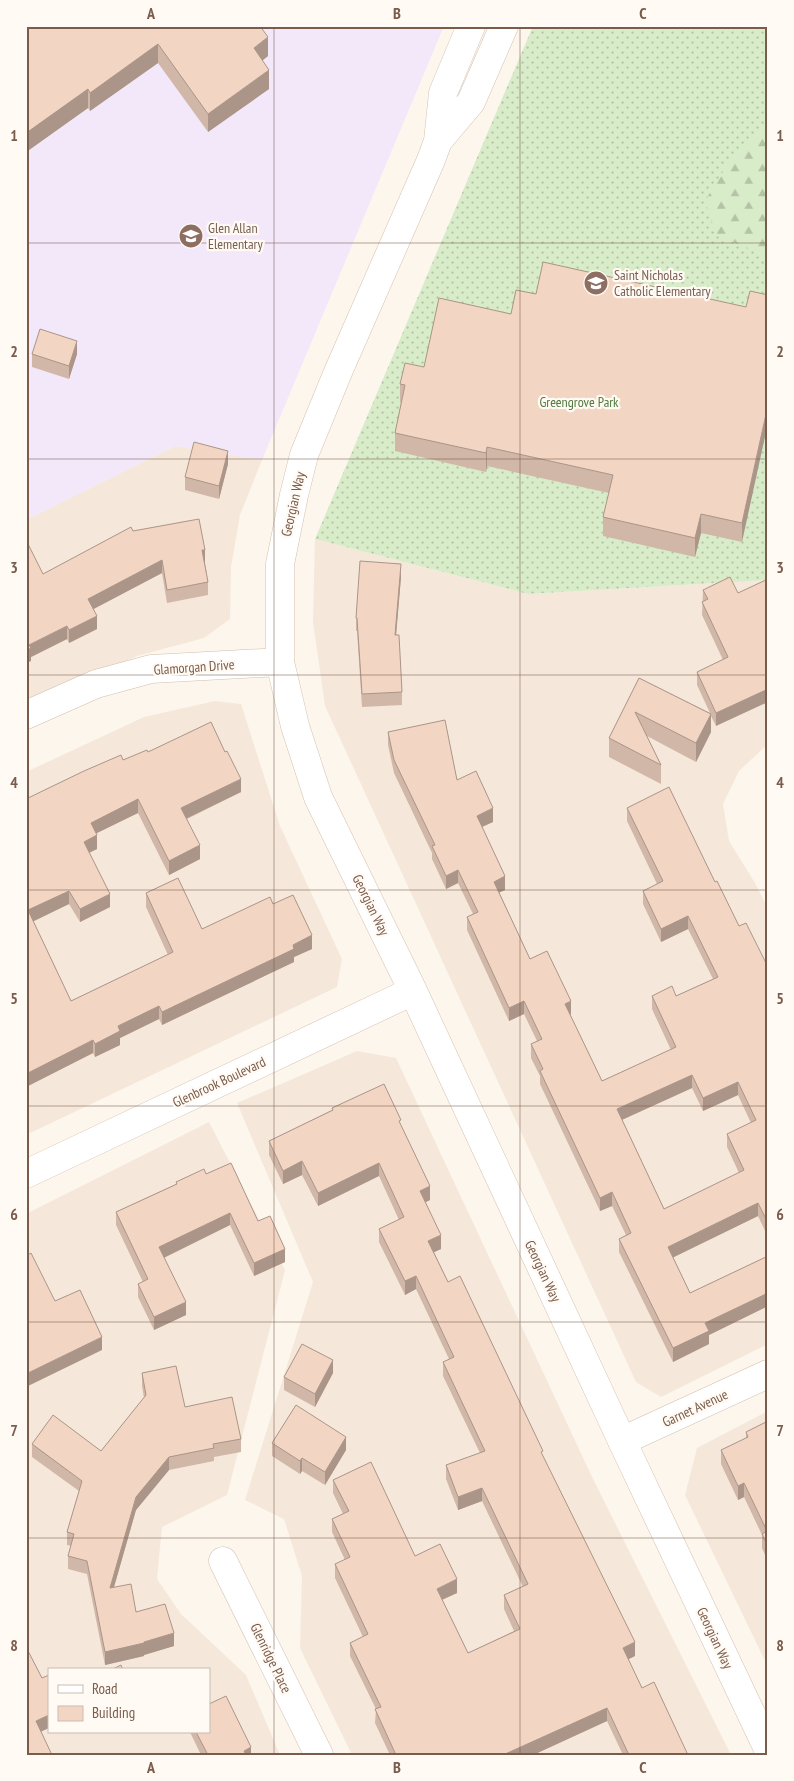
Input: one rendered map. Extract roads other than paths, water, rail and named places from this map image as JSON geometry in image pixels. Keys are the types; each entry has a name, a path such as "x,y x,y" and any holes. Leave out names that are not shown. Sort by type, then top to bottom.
{"street":[{"name":"Georgian Way","path":"471,26 443,93 438,141 431,160 338,372 304,455 280,564 280,662 294,726 318,798 413,991 622,1441 768,1749"},
{"path":"438,141 471,102 504,26"},
{"name":"Glamorgan Drive","path":"26,714 96,684 151,669 280,662"},
{"name":"Glenbrook Boulevard","path":"26,1174 413,991"},
{"name":"Garnet Avenue","path":"622,1441 768,1374"},
{"name":"Glenridge Place","path":"223,1561 319,1755"}],"place":[{"name":"Glen Allan Elementary","path":"191,236"},
{"name":"Saint Nicholas Catholic Elementary","path":"596,283"}],"park label":[{"name":"Greengrove Park","path":"579,402"}]}
